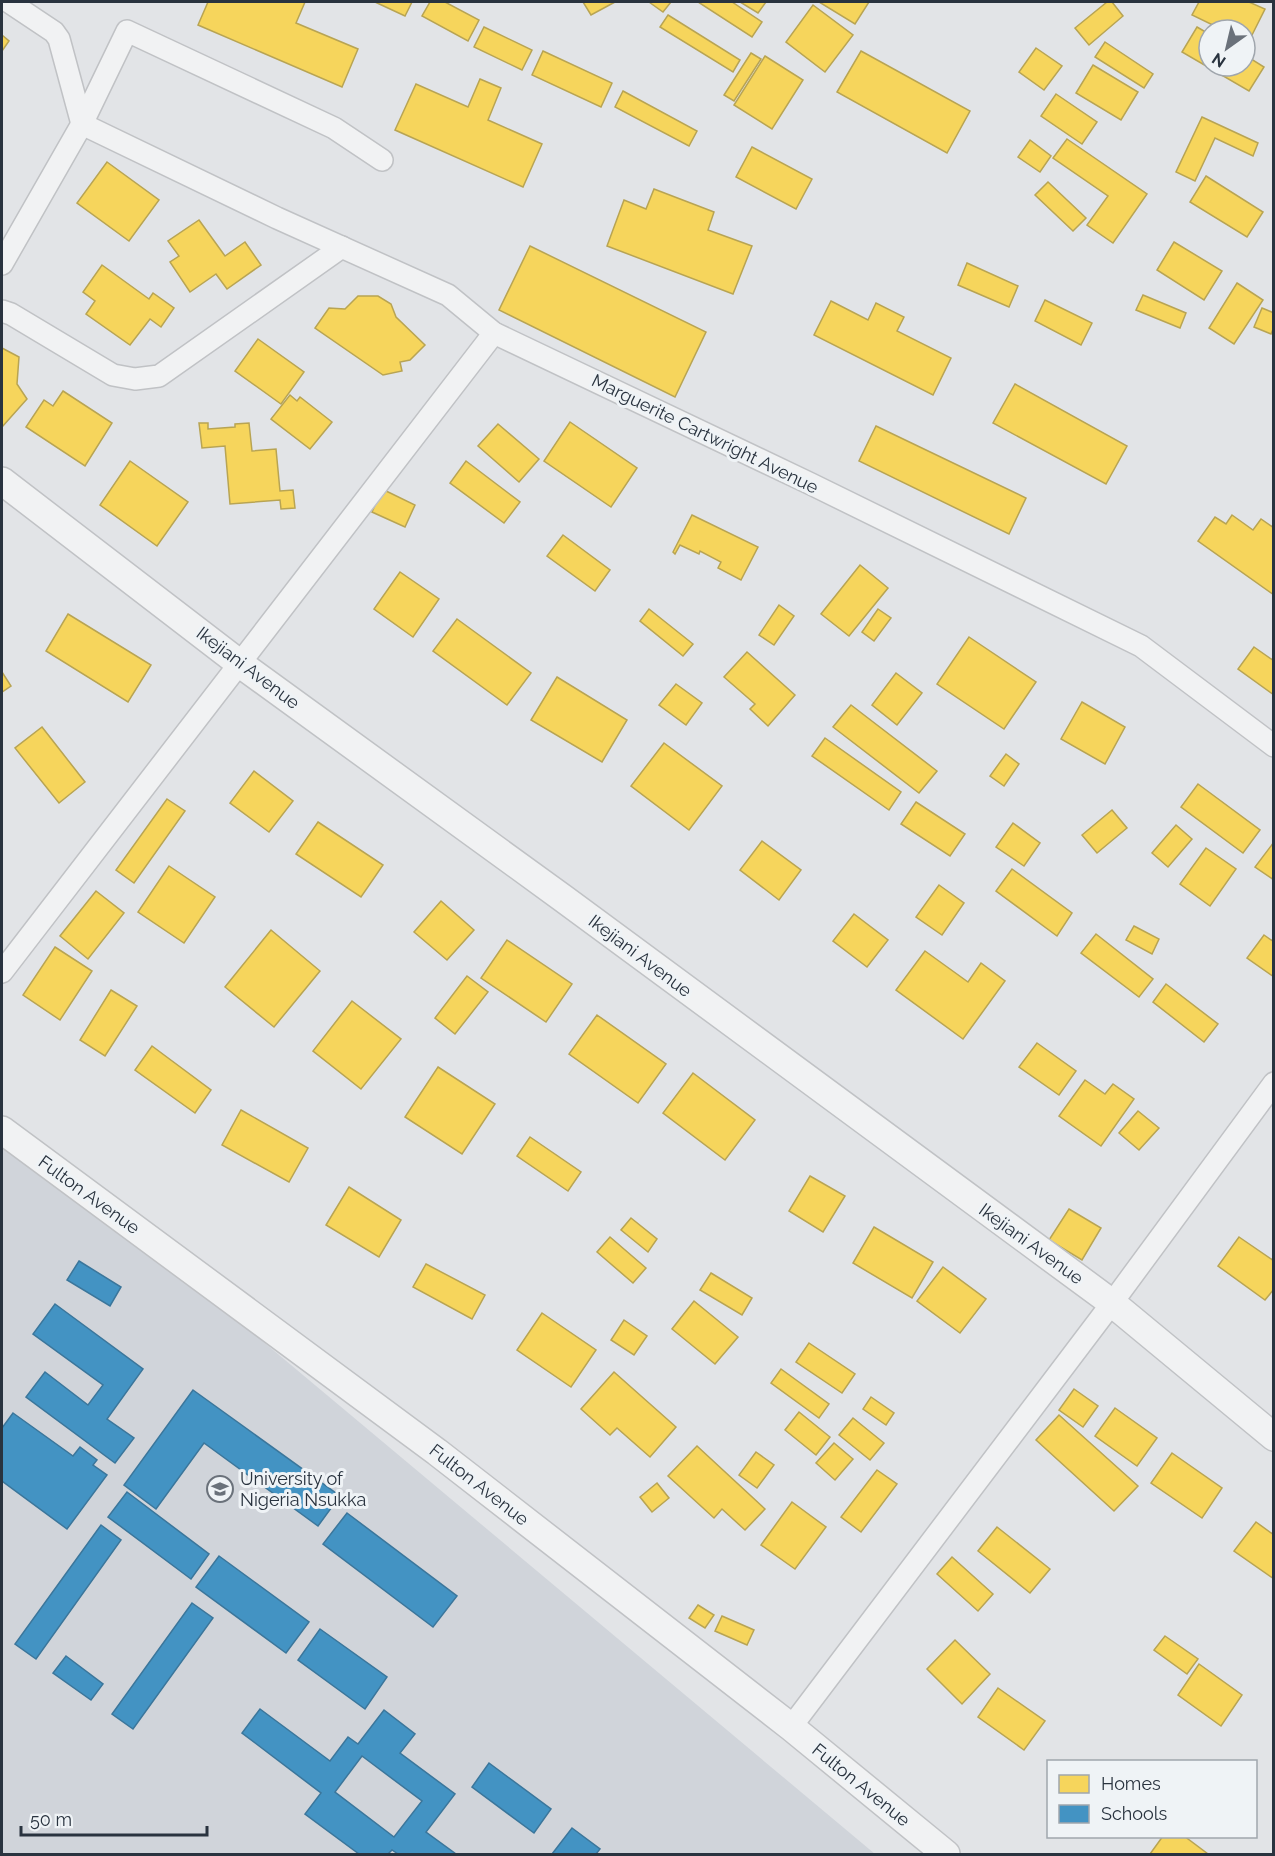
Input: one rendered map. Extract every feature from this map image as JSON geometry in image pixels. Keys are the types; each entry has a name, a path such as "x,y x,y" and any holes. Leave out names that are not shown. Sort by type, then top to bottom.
{"street":[{"path":"9,2 54,32 59,39 82,124"},
{"path":"2,264 82,124 128,32 334,128 382,160"},
{"name":"Marguerite Cartwright Avenue","path":"82,124 277,218 448,295 495,333 811,484 1141,646 1274,746"},
{"path":"2,311 11,314 113,375 135,379 159,376 342,247"},
{"path":"2,972 495,333"},
{"name":"Ikejiani Avenue","path":"2,481 239,663 555,892 1112,1303 1274,1437"},
{"path":"791,1727 1112,1303 1274,1083"},
{"name":"Fulton Avenue","path":"2,1130 437,1452 791,1727 946,1854"}],"shaded area":[{"name":"University of Nigeria Nsukka","path":"2,1123 875,1854 2,1854"}],"building: Homes":[{"path":"208,2 305,2 296,23 358,49 342,87 198,25"},
{"path":"375,2 412,2 405,16"},
{"path":"430,2 445,2 479,20 468,41 422,16"},
{"path":"583,2 615,2 591,15"},
{"path":"649,2 671,2 663,12"},
{"path":"698,2 732,2 762,22 752,37"},
{"path":"740,2 766,2 758,13"},
{"path":"819,2 869,2 855,24"},
{"path":"1107,2 1112,2 1123,16 1089,45 1075,28"},
{"path":"1199,2 1249,2 1265,9 1257,25 1257,18 1198,18 1192,15"},
{"path":"813,5 853,35 825,72 786,42"},
{"path":"668,15 740,60 733,72 660,27"},
{"path":"484,27 532,50 522,70 474,47"},
{"path":"1197,27 1197,61 1182,52"},
{"path":"2,35 9,41 2,51"},
{"path":"1105,42 1153,74 1144,88 1095,57"},
{"path":"1036,48 1062,66 1044,90 1019,72"},
{"path":"543,51 612,83 601,107 532,75"},
{"path":"861,51 970,111 947,153 837,92"},
{"path":"751,53 761,59 734,101 724,95"},
{"path":"765,56 803,80 772,129 734,105"},
{"path":"1257,63 1264,67 1249,91 1227,78 1257,78"},
{"path":"1093,65 1138,92 1121,120 1076,93"},
{"path":"480,79 501,88 488,120 542,144 523,187 395,130 416,84 468,107"},
{"path":"623,91 697,131 689,146 615,107"},
{"path":"1056,94 1097,122 1082,144 1041,116"},
{"path":"1202,117 1258,143 1253,156 1215,138 1195,181 1176,172"},
{"path":"1067,139 1147,194 1113,243 1087,225 1108,196 1053,158"},
{"path":"1030,140 1051,156 1040,172 1018,157"},
{"path":"752,147 812,179 796,209 736,177"},
{"path":"107,162 159,200 129,241 77,203"},
{"path":"1206,176 1263,212 1247,237 1190,202"},
{"path":"1048,182 1086,218 1073,231 1035,195"},
{"path":"654,189 714,212 708,230 752,246 733,294 607,246 624,200 646,209"},
{"path":"199,220 225,256 245,242 261,265 227,289 216,274 190,292 170,262 179,256 168,241"},
{"path":"1174,242 1222,271 1204,300 1157,270"},
{"path":"530,246 706,332 675,397 499,310"},
{"path":"967,263 1018,286 1009,307 958,285"},
{"path":"102,265 149,299 153,293 174,308 161,327 150,319 130,345 86,314 95,301 83,292"},
{"path":"1237,283 1263,300 1234,344 1209,328"},
{"path":"1143,295 1186,313 1180,328 1136,310"},
{"path":"358,296 378,296 391,304 396,317 425,345 410,360 400,362 402,371 383,375 315,328 329,308 345,309"},
{"path":"1045,300 1092,323 1081,345 1035,321"},
{"path":"831,301 868,320 876,303 904,317 897,331 951,358 933,395 814,335"},
{"path":"1262,308 1274,313 1274,327 1271,334 1254,327"},
{"path":"258,339 304,372 281,404 235,371"},
{"path":"2,348 19,357 17,384 27,399 2,427"},
{"path":"1015,384 1127,446 1106,484 993,423"},
{"path":"63,391 112,423 85,466 26,427 44,400 53,406"},
{"path":"290,395 297,401 300,397 332,422 310,449 271,419"},
{"path":"570,422 637,468 611,507 544,461"},
{"path":"199,423 208,423 208,429 235,427 235,424 249,423 252,451 276,449 280,491 293,490 295,508 281,509 280,500 230,504 225,446 202,448"},
{"path":"498,424 539,459 519,482 478,446"},
{"path":"876,426 1026,498 1009,534 859,461"},
{"path":"130,461 188,502 157,546 100,505"},
{"path":"466,461 520,502 504,523 450,483"},
{"path":"382,489 415,505 405,527 372,512"},
{"path":"692,515 758,547 741,580 718,568 721,562 700,551 699,554 680,545 675,554 673,552"},
{"path":"1232,515 1253,530 1261,519 1274,528 1274,595 1198,541 1215,517 1226,524"},
{"path":"563,535 610,570 595,591 547,556"},
{"path":"860,565 888,588 849,636 821,614"},
{"path":"400,572 439,599 413,637 374,609"},
{"path":"779,605 794,616 774,645 759,635"},
{"path":"649,609 693,644 683,656 640,621"},
{"path":"878,609 891,618 874,641 862,632"},
{"path":"68,614 151,665 128,702 46,651"},
{"path":"457,619 531,673 507,705 433,651"},
{"path":"969,637 1036,682 1004,729 937,684"},
{"path":"1254,647 1274,661 1274,695 1238,669"},
{"path":"747,652 795,695 768,726 750,709 755,704 724,677"},
{"path":"2,672 11,686 2,692"},
{"path":"896,673 922,693 897,725 872,705"},
{"path":"557,677 627,720 602,762 531,720"},
{"path":"676,684 702,703 686,725 659,705"},
{"path":"1082,702 1125,727 1105,764 1061,739"},
{"path":"851,705 937,771 919,793 833,727"},
{"path":"42,727 85,782 59,803 15,748"},
{"path":"825,738 901,792 889,810 812,756"},
{"path":"664,743 722,786 689,830 631,786"},
{"path":"1006,754 1019,764 1004,786 990,776"},
{"path":"254,771 293,801 269,832 230,803"},
{"path":"1198,784 1260,830 1243,853 1181,807"},
{"path":"167,799 185,811 134,883 116,870"},
{"path":"916,802 965,834 950,856 901,824"},
{"path":"1112,810 1127,828 1097,853 1082,835"},
{"path":"318,822 383,865 361,897 296,854"},
{"path":"1013,823 1040,843 1024,866 996,847"},
{"path":"1176,825 1192,839 1168,867 1152,853"},
{"path":"762,841 801,870 779,900 740,870"},
{"path":"1274,842 1274,880 1255,867"},
{"path":"1206,848 1236,869 1210,906 1180,884"},
{"path":"169,866 215,897 184,943 138,912"},
{"path":"1012,869 1072,913 1057,936 996,891"},
{"path":"939,885 964,903 942,935 916,917"},
{"path":"96,891 124,913 88,959 60,936"},
{"path":"441,901 474,930 447,960 414,932"},
{"path":"854,914 888,940 867,967 833,941"},
{"path":"1134,926 1159,939 1152,954 1126,940"},
{"path":"271,930 320,971 274,1027 225,987"},
{"path":"1096,934 1153,979 1139,997 1081,953"},
{"path":"1264,935 1274,942 1274,977 1247,958"},
{"path":"507,940 572,984 546,1022 481,978"},
{"path":"55,947 92,971 60,1020 23,995"},
{"path":"925,951 968,982 981,963 1005,981 963,1039 896,990"},
{"path":"467,976 488,992 455,1034 435,1018"},
{"path":"1166,984 1218,1024 1204,1042 1153,1002"},
{"path":"111,990 137,1006 105,1056 80,1040"},
{"path":"352,1001 401,1039 361,1089 313,1051"},
{"path":"597,1015 666,1064 638,1103 569,1054"},
{"path":"1037,1043 1076,1071 1059,1095 1019,1067"},
{"path":"152,1046 211,1090 195,1113 135,1070"},
{"path":"438,1067 495,1104 462,1154 405,1117"},
{"path":"693,1073 755,1120 725,1160 663,1113"},
{"path":"1085,1080 1105,1094 1113,1084 1134,1099 1101,1146 1059,1116"},
{"path":"241,1110 308,1148 289,1182 222,1145"},
{"path":"1138,1111 1159,1128 1139,1150 1119,1133"},
{"path":"530,1137 581,1172 568,1191 517,1156"},
{"path":"810,1176 845,1196 823,1232 789,1211"},
{"path":"349,1187 401,1220 379,1257 326,1225"},
{"path":"1069,1209 1101,1228 1082,1260 1049,1240"},
{"path":"631,1218 657,1239 648,1252 621,1230"},
{"path":"874,1227 933,1262 912,1298 853,1263"},
{"path":"610,1237 646,1268 633,1283 597,1252"},
{"path":"1239,1237 1274,1261 1274,1289 1265,1300 1218,1266"},
{"path":"426,1264 485,1295 472,1319 413,1287"},
{"path":"943,1267 986,1299 960,1333 917,1301"},
{"path":"711,1273 752,1298 742,1315 700,1290"},
{"path":"694,1301 738,1337 715,1364 672,1329"},
{"path":"542,1313 596,1350 571,1387 517,1350"},
{"path":"624,1320 647,1336 634,1355 611,1340"},
{"path":"809,1343 855,1374 842,1393 796,1362"},
{"path":"781,1369 829,1404 819,1418 771,1383"},
{"path":"614,1372 676,1427 650,1457 617,1428 610,1435 581,1409"},
{"path":"1074,1389 1098,1406 1083,1427 1059,1410"},
{"path":"871,1397 894,1413 886,1425 863,1409"},
{"path":"1115,1408 1157,1438 1137,1466 1095,1436"},
{"path":"799,1412 830,1437 816,1455 785,1430"},
{"path":"1059,1415 1138,1486 1114,1511 1036,1440"},
{"path":"853,1418 884,1443 870,1460 839,1435"},
{"path":"834,1443 853,1459 835,1480 816,1463"},
{"path":"697,1446 765,1509 745,1530 722,1509 714,1518 668,1476"},
{"path":"756,1452 774,1465 757,1488 739,1475"},
{"path":"1172,1453 1222,1488 1202,1518 1151,1483"},
{"path":"877,1470 897,1484 861,1532 841,1517"},
{"path":"657,1483 669,1498 652,1512 640,1497"},
{"path":"792,1502 826,1527 795,1569 761,1545"},
{"path":"1256,1522 1274,1535 1274,1579 1234,1551"},
{"path":"997,1527 1050,1569 1030,1593 978,1551"},
{"path":"952,1557 993,1594 978,1611 937,1574"},
{"path":"698,1605 714,1615 705,1628 689,1618"},
{"path":"722,1616 754,1630 747,1645 715,1631"},
{"path":"1165,1636 1198,1659 1187,1674 1154,1650"},
{"path":"955,1640 990,1674 962,1704 927,1669"},
{"path":"1199,1664 1242,1695 1221,1726 1178,1695"},
{"path":"998,1688 1045,1721 1024,1750 978,1717"},
{"path":"1162,1838 1187,1838 1208,1854 1150,1854"}],"building: Schools":[{"path":"79,1261 121,1287 110,1306 67,1280"},
{"path":"55,1304 143,1369 107,1419 134,1438 115,1463 26,1397 45,1372 88,1405 103,1385 33,1334"},
{"path":"193,1390 340,1496 318,1526 204,1443 156,1509 124,1485"},
{"path":"13,1413 73,1456 80,1447 97,1460 93,1465 107,1475 67,1529 2,1481 2,1428"},
{"path":"127,1492 209,1554 191,1579 108,1517"},
{"path":"347,1513 457,1596 433,1627 323,1544"},
{"path":"101,1525 121,1540 36,1659 15,1644"},
{"path":"219,1556 309,1622 286,1653 196,1587"},
{"path":"192,1603 213,1618 133,1729 112,1714"},
{"path":"320,1629 387,1677 365,1709 298,1660"},
{"path":"66,1656 103,1684 91,1700 53,1673"},
{"path":"260,1709 330,1761 348,1737 358,1744 384,1710 415,1734 400,1753 455,1794 426,1832 456,1854 398,1854 392,1850 388,1854 359,1854 305,1814 321,1793 242,1733","holes":["362,1756 422,1801 394,1837 335,1792"]},
{"path":"489,1763 551,1809 534,1833 472,1787"},
{"path":"572,1828 600,1849 596,1854 552,1854"}],"place":[{"name":"University of Nigeria Nsukka","path":"220,1489"}]}
